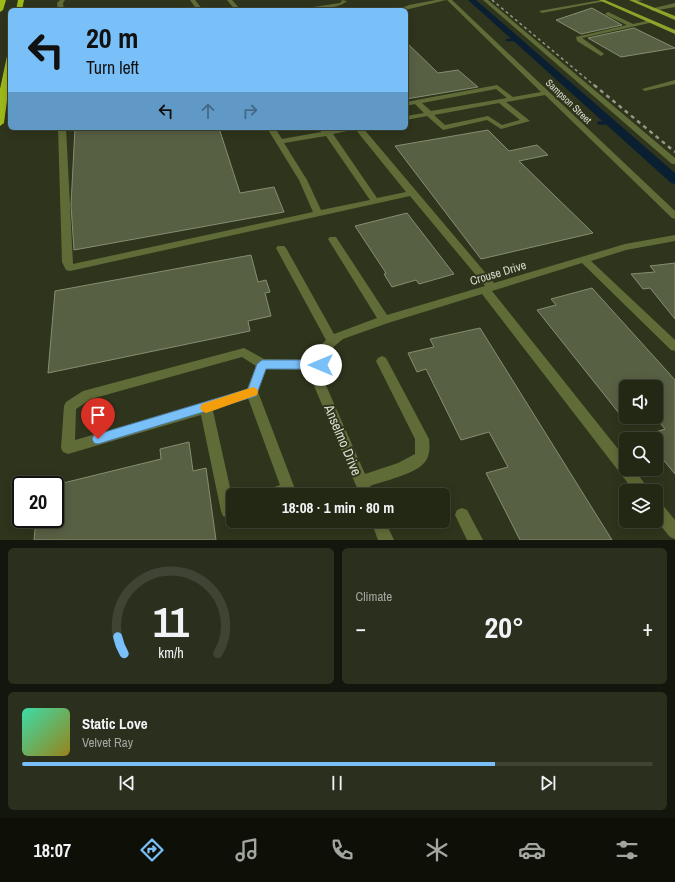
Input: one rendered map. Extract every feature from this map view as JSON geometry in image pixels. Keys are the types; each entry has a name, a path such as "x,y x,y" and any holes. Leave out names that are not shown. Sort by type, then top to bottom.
{"highway":[{"path":"0,10 3,0"},
{"path":"0,123 2,99 8,68"}],"main road":[{"path":"602,1 675,32"},
{"path":"632,1 675,18"}],"street":[{"path":"192,0 198,8"},
{"path":"229,0 236,8"},
{"path":"311,8 341,4 344,1 343,0"},
{"path":"406,8 444,0"},
{"name":"Sampson Street","path":"449,0 675,216"},
{"path":"485,0 675,162"},
{"path":"632,1 641,0"},
{"path":"542,11 602,1"},
{"path":"653,9 675,5"},
{"path":"608,14 632,26"},
{"path":"601,54 578,40 579,37 651,22"},
{"path":"645,89 675,82"},
{"path":"408,104 497,87 512,99"},
{"path":"408,118 546,93"},
{"path":"417,102 443,128 488,118 501,127 526,121 500,102"},
{"path":"62,130 67,262 70,268 412,193"},
{"path":"272,130 303,180 318,214"},
{"path":"321,130 328,133 375,201"},
{"path":"280,142 343,130"},
{"path":"361,130 489,289 638,484"},
{"name":"Crouse Drive","path":"332,341 339,336 384,320 625,247 675,238"},
{"path":"333,239 384,320"},
{"path":"281,248 332,341"},
{"path":"584,260 675,347"},
{"name":"Anselmo Drive","path":"332,341 327,345 318,381 364,488"},
{"path":"252,392 206,408 68,448 70,406 87,395 244,352 262,364 321,365"},
{"path":"361,482 412,464 420,459 424,450 422,439 382,361"},
{"path":"262,364 252,392 288,488"},
{"path":"206,408 226,501"},
{"path":"462,515 475,540"},
{"path":"663,517 675,532"},
{"path":"381,528 386,540"}],"building":[{"path":"592,8 622,25 581,34 556,20"},
{"path":"634,28 675,48 621,57 588,38"},
{"path":"408,44 438,73 458,70 478,87 408,99"},
{"path":"75,130 220,130 240,193 274,187 284,212 74,250 71,205"},
{"path":"488,130 509,151 537,145 548,155 519,161 593,233 481,259 395,146"},
{"path":"407,213 454,274 419,284 416,280 392,287 384,274 386,273 355,226"},
{"path":"251,255 258,282 266,280 270,292 265,293 271,316 248,321 250,331 48,373 55,291"},
{"path":"675,263 675,319 650,288 643,289 631,274 655,272 650,266"},
{"path":"592,288 675,380 675,474 663,459 663,432 656,432 665,429 661,424 663,424 663,380 619,380 619,413 537,310 556,305 551,299"},
{"path":"480,328 612,540 520,540 486,473 508,467 489,432 461,440 426,369 417,372 408,353 434,347 430,339"},
{"path":"189,442 193,471 206,468 216,540 34,540 35,528 64,528 64,483 161,459 160,449"}],"waterway":[{"path":"472,0 675,180"},
{"path":"507,40 517,40"},
{"path":"599,123 611,123"}],"railway":[{"path":"492,0 595,86"},
{"path":"594,85 675,152"}],"slow traffic":[{"path":"206,408 253,392"}],"route":[{"path":"98,439 206,408 252,392 262,364 321,365"}]}
